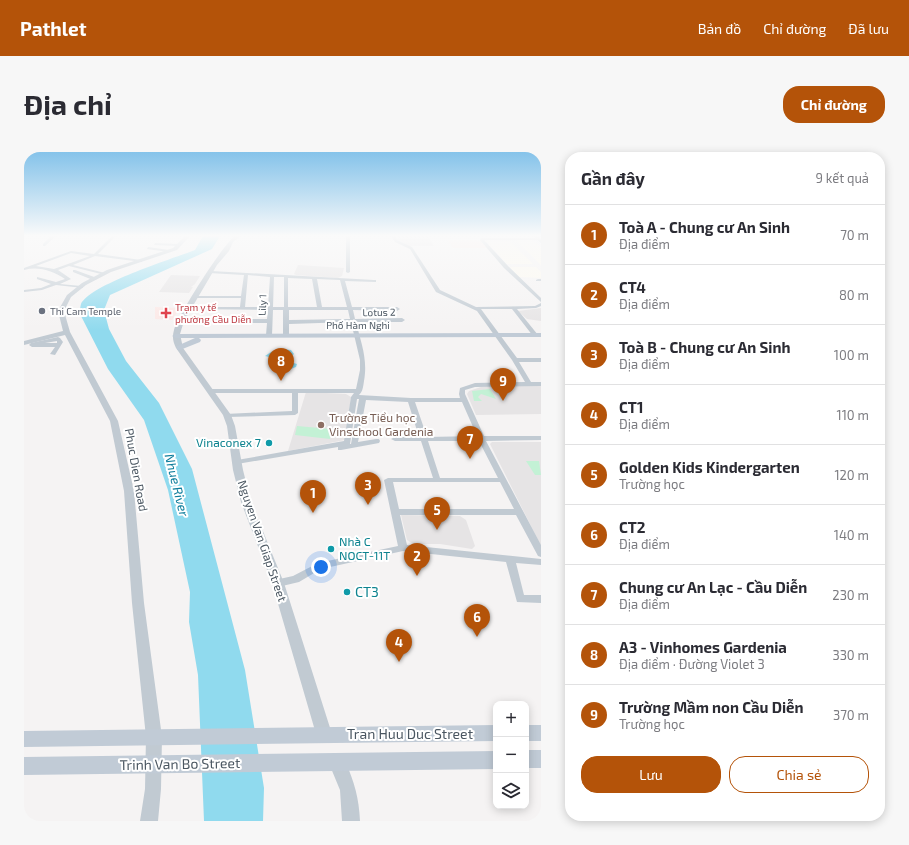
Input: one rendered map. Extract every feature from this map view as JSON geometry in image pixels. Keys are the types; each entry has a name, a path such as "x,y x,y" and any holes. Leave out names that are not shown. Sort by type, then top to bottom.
{"main road":[{"path":"179,324 195,338 180,348"},
{"name":"Phố Hàm Nghi","path":"195,338 269,335 357,337"},
{"name":"Phố Hàm Nghi","path":"176,338 539,336"},
{"name":"Tran Huu Duc Street","path":"324,734 493,733"},
{"path":"529,733 541,733"},
{"path":"24,739 324,734"},
{"path":"529,759 541,759"},
{"name":"Tran Huu Duc Street","path":"336,761 493,760"},
{"name":"Trinh Van Bo Street","path":"24,766 336,761"}],"street":[{"path":"24,270 30,267"},
{"path":"35,267 59,267"},
{"path":"72,267 99,276"},
{"path":"72,267 99,276"},
{"name":"Phuc Dien Road","path":"124,267 99,276 69,296 63,307 62,315 67,332 114,422 129,491 138,603 162,736 153,763 153,789 149,821"},
{"path":"176,338 179,324 214,267"},
{"path":"348,267 348,272"},
{"path":"423,267 438,291 478,308 536,307 541,302 506,267"},
{"path":"24,291 42,289 69,279 54,268"},
{"path":"211,272 374,281"},
{"path":"49,274 39,278 56,284 81,287"},
{"path":"242,309 246,274"},
{"name":"Lily 1","path":"269,335 272,275"},
{"path":"286,276 286,335"},
{"path":"314,277 320,309"},
{"path":"237,462 347,443 363,370 363,360 342,279"},
{"path":"196,297 243,297"},
{"path":"189,308 397,309"},
{"path":"478,308 515,360 529,384"},
{"path":"514,308 539,336"},
{"name":"Lotus 2","path":"285,322 402,320"},
{"path":"179,324 270,321"},
{"path":"27,352 35,342 67,332"},
{"name":"Nguyen Van Giap Street","path":"176,338 180,348 227,415 231,426 246,502 278,583 308,677 324,734"},
{"path":"24,342 58,339 59,346 53,354"},
{"path":"515,360 540,362"},
{"path":"541,384 475,384 463,388 462,394 481,438 541,554"},
{"path":"210,391 295,391 411,400 465,400"},
{"path":"227,415 295,413 295,391"},
{"path":"354,446 358,395"},
{"path":"411,400 437,479"},
{"path":"395,439 541,438"},
{"path":"286,454 292,458 376,441"},
{"path":"403,548 388,480 503,480"},
{"path":"396,512 520,512"},
{"path":"278,583 296,579 318,566 403,548 541,562"},
{"path":"510,559 520,599 541,599"},
{"path":"336,761 348,784 351,805 351,821"}],"shaded area":[{"path":"297,267 344,268 342,276 338,278 294,274"},
{"path":"536,267 541,272 541,278 519,277 510,268"},
{"path":"171,275 200,276 191,287 193,287 189,293 159,292"},
{"name":"Trạm y tế phường Cầu Diễn","path":"155,307 180,308 172,320 155,319"},
{"path":"541,308 541,321 527,319 518,311"},
{"path":"522,385 541,386 541,414 476,415 467,394 469,391 481,387"},
{"name":"Trường Tiểu học Vinschool Gardenia","path":"306,392 346,394 351,397 345,440 288,451"},
{"path":"492,442 541,442 541,546 490,444"},
{"path":"401,515 460,516 466,520 475,546 472,549 440,544 413,544 407,540"}],"green space":[{"path":"490,389 496,399 481,394 478,397 482,401 474,401 472,391"},
{"path":"297,426 331,429 330,439 295,435"},
{"path":"526,461 539,461 541,475 535,475"}],"water":[{"name":"Nhue River","path":"148,267 172,267 110,295 104,310 109,329 126,361 159,403 192,469 245,670 264,788 263,821 204,821 198,675 189,622 190,592 168,490 144,420 108,369 80,314 81,304 88,296 115,280"},
{"path":"281,349 291,350 294,354 282,364 290,362 297,364 296,367 285,371 270,367 268,359 278,353 269,357 265,356 271,352"}],"place":[{"name":"Thi Cam Temple","path":"42,311"},
{"name":"Trạm y tế phường Cầu Diễn","path":"166,313"},
{"name":"A3 - Vinhomes Gardenia","path":"281,381"},
{"name":"Trường Mầm non Cầu Diễn","path":"503,401"},
{"name":"Trường Tiểu học Vinschool Gardenia","path":"321,425"},
{"name":"Vinaconex 7","path":"269,443"},
{"name":"Chung cư An Lạc - Cầu Diễn","path":"470,459"},
{"name":"Toà B - Chung cư An Sinh","path":"368,505"},
{"name":"Toà A - Chung cư An Sinh","path":"313,513"},
{"name":"Golden Kids Kindergarten","path":"437,530"},
{"name":"Nhà C NOCT-11T","path":"331,549"},
{"name":"CT4","path":"417,576"},
{"name":"CT3","path":"347,592"},
{"name":"CT2","path":"477,637"},
{"name":"CT1","path":"399,662"}]}
